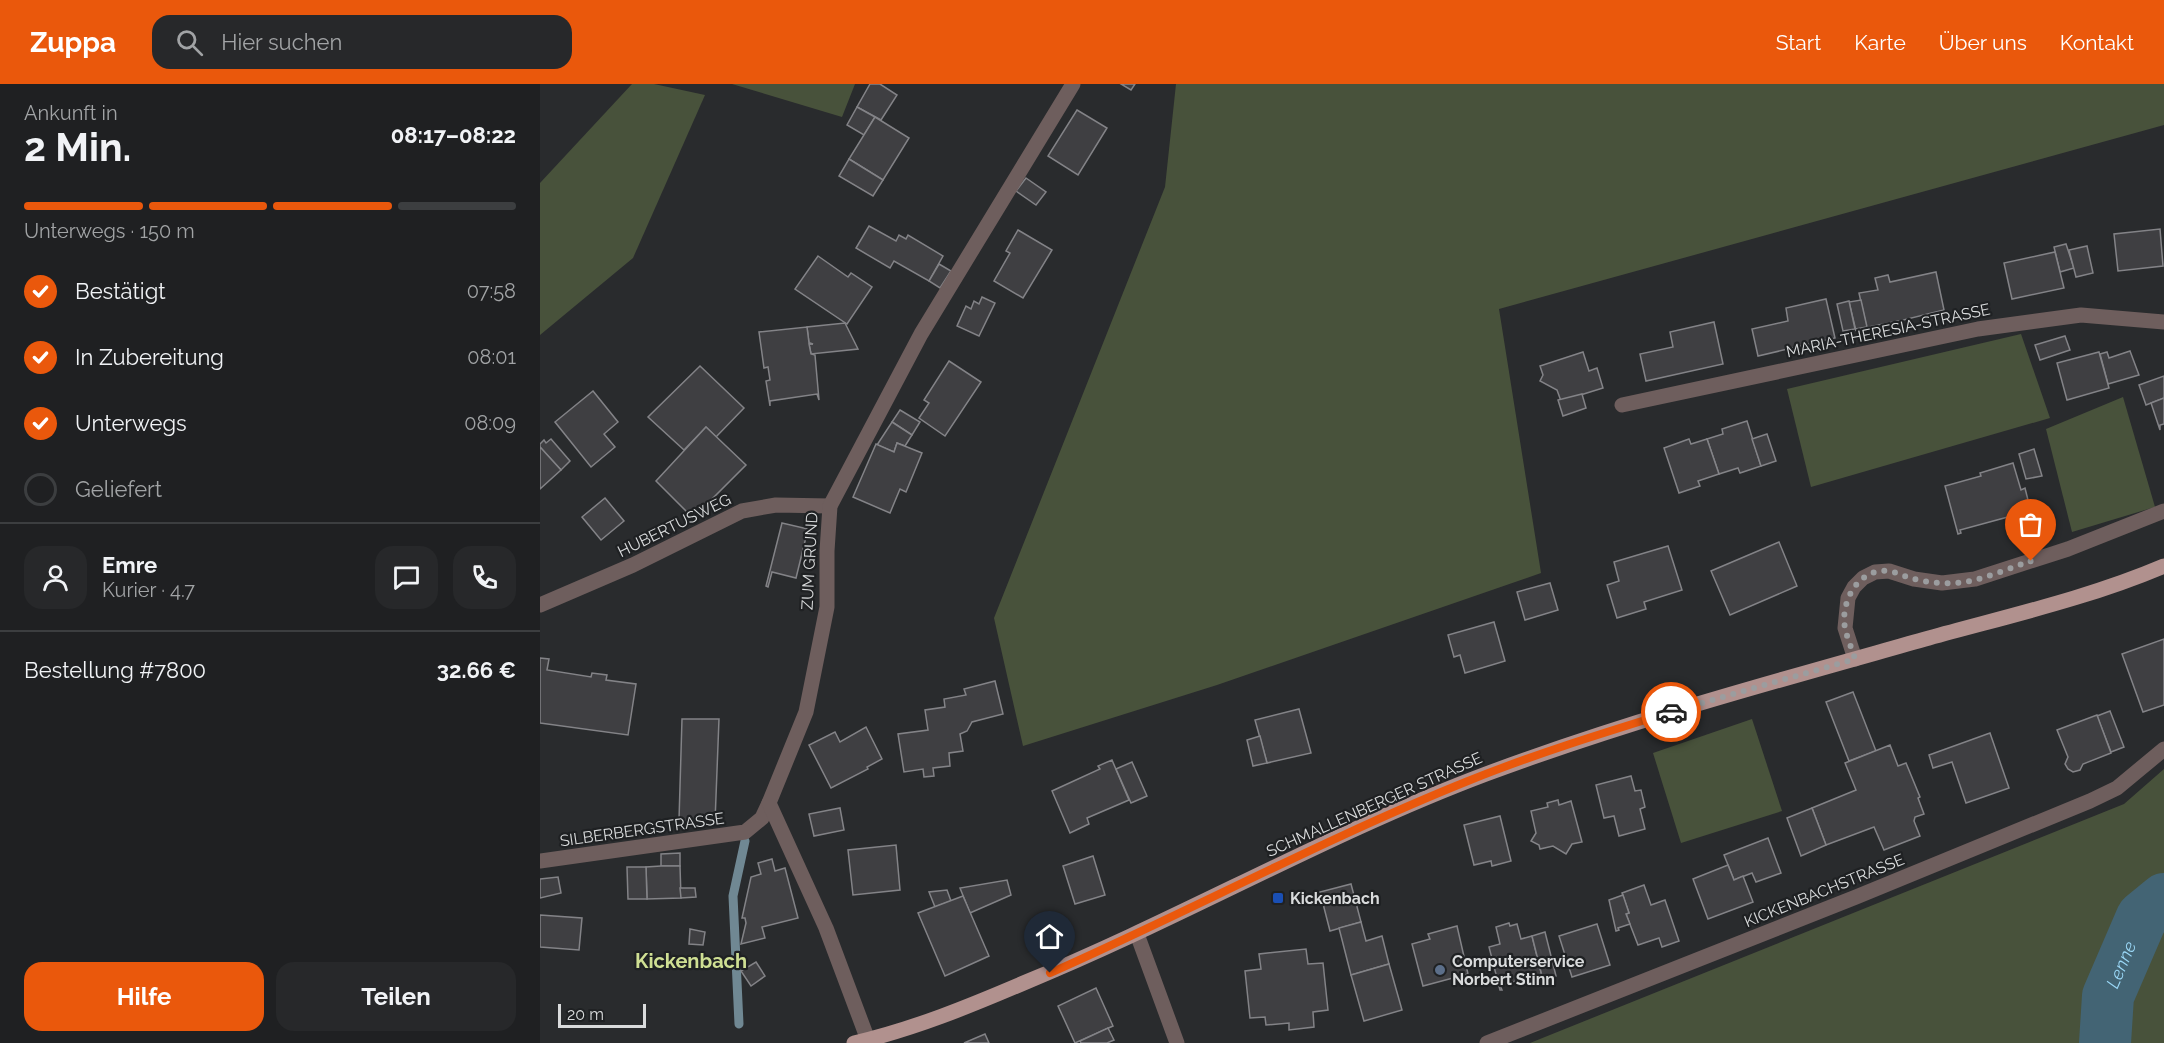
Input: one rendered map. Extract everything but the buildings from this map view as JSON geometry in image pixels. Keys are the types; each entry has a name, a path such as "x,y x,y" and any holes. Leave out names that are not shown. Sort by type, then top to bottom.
{"main road":[{"name":"SCHMALLENBERGER STRASSE","path":"861,1041 953,1013 1137,934 1268,871 1468,781 1570,742 2094,592 2164,566"}],"street":[{"name":"ZUM GRUND","path":"769,803 806,712 826,607 830,506 921,334 1073,84"},
{"name":"MARIA-THERESIA-STRASSE","path":"1622,405 1978,328 2081,315 2164,322"},
{"name":"HUBERTUSWEG","path":"540,605 633,565 742,511 776,505 830,506"},
{"path":"1855,659 1845,628 1848,598 1854,587 1875,572 1889,571 1914,579 1942,583 1975,579 2068,549 2164,511"},
{"name":"KICKENBACHSTRASSE","path":"1487,1043 1856,897 2090,801 2117,788 2164,749"},
{"name":"SILBERBERGSTRASSE","path":"540,861 745,832 762,818 769,803"},
{"path":"769,803 826,928 861,1041"},
{"path":"1137,934 1177,1043"}],"green space":[{"path":"632,84 654,84 705,95 633,258 540,335 540,183"},
{"path":"732,84 855,84 842,117"},
{"path":"1176,84 2164,84 2164,125 1499,309 1541,573 1217,685 1023,746 994,618 1165,187"},
{"path":"2021,334 2050,418 1811,487 1787,389"},
{"path":"2123,397 2155,507 2072,532 2046,429"},
{"path":"1752,719 1782,811 1681,843 1653,753"},
{"path":"2164,769 2164,1043 1530,1043 2124,804"}],"waterway":[{"name":"Kickenbach","path":"739,1024 733,896 745,841"},
{"name":"Lenne","path":"2105,1043 2108,996 2142,917 2164,899"}],"way so far":[{"path":"1671,712 1855,659 1845,628 1848,598 1863,578 1875,572 1889,571 1914,579 1959,583 2031,561"}],"place":[{"name":"Kickenbach","path":"1278,898"},
{"name":"Computerservice Norbert Stinn","path":"1440,970"}],"district":[{"name":"Kickenbach","path":"691,961"}],"route":[{"path":"1050,973 1363,827 1468,781 1570,742 1671,712"}]}
